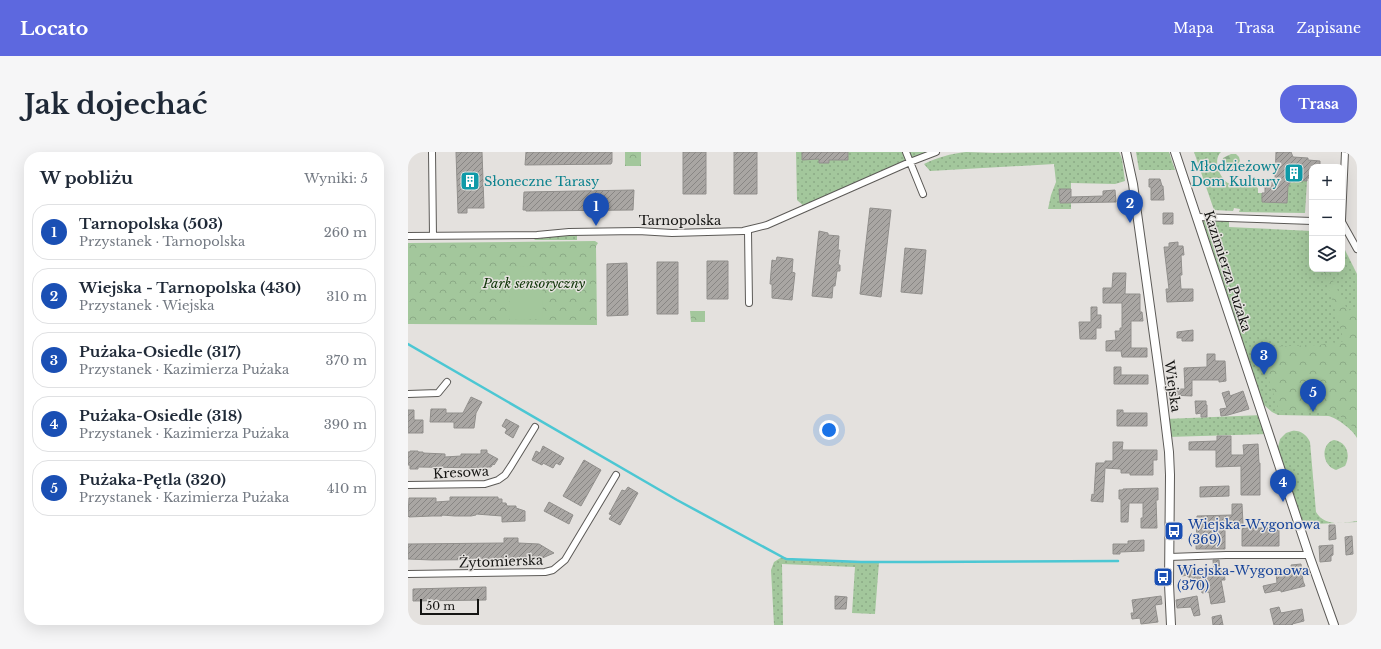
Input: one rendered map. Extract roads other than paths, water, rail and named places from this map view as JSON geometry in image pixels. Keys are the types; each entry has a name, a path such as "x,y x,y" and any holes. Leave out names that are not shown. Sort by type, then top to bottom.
{"street":[{"path":"432,152 433,236"},
{"path":"906,152 923,194"},
{"name":"Tarnopolska","path":"408,236 537,235 569,232 748,231 761,227 936,152"},
{"name":"Wiejska","path":"1126,152 1133,184 1166,425 1170,475 1169,557 1171,625"},
{"name":"Kazimierza Pużaka","path":"1175,152 1198,217 1309,555 1334,625"},
{"path":"1343,200 1345,152"},
{"path":"1198,217 1309,221"},
{"path":"1345,227 1357,249"},
{"path":"748,231 749,303"},
{"path":"408,394 438,393 447,382"},
{"name":"Kresowa","path":"408,485 485,484 498,480 505,475 535,427"},
{"name":"Żytomierska","path":"408,574 545,572 553,570 565,560 616,475"},
{"path":"1169,557 1309,555"}],"waterway":[{"path":"408,344 677,500 786,559 861,562 1118,561"}],"place":[{"name":"Młodzieżowy Dom Kultury","path":"1294,173"},
{"name":"Słoneczne Tarasy","path":"470,181"},
{"name":"Wiejska - Tarnopolska (430)","path":"1130,223"},
{"name":"Tarnopolska (503)","path":"596,226"},
{"name":"Pużaka-Osiedle (317)","path":"1264,375"},
{"name":"Pużaka-Pętla (320)","path":"1313,412"},
{"name":"Pużaka-Osiedle (318)","path":"1283,502"},
{"name":"Wiejska-Wygonowa (369)","path":"1174,531"},
{"name":"Wiejska-Wygonowa (370)","path":"1163,577"}],"park label":[{"name":"Park sensoryczny","path":"534,283"}]}
